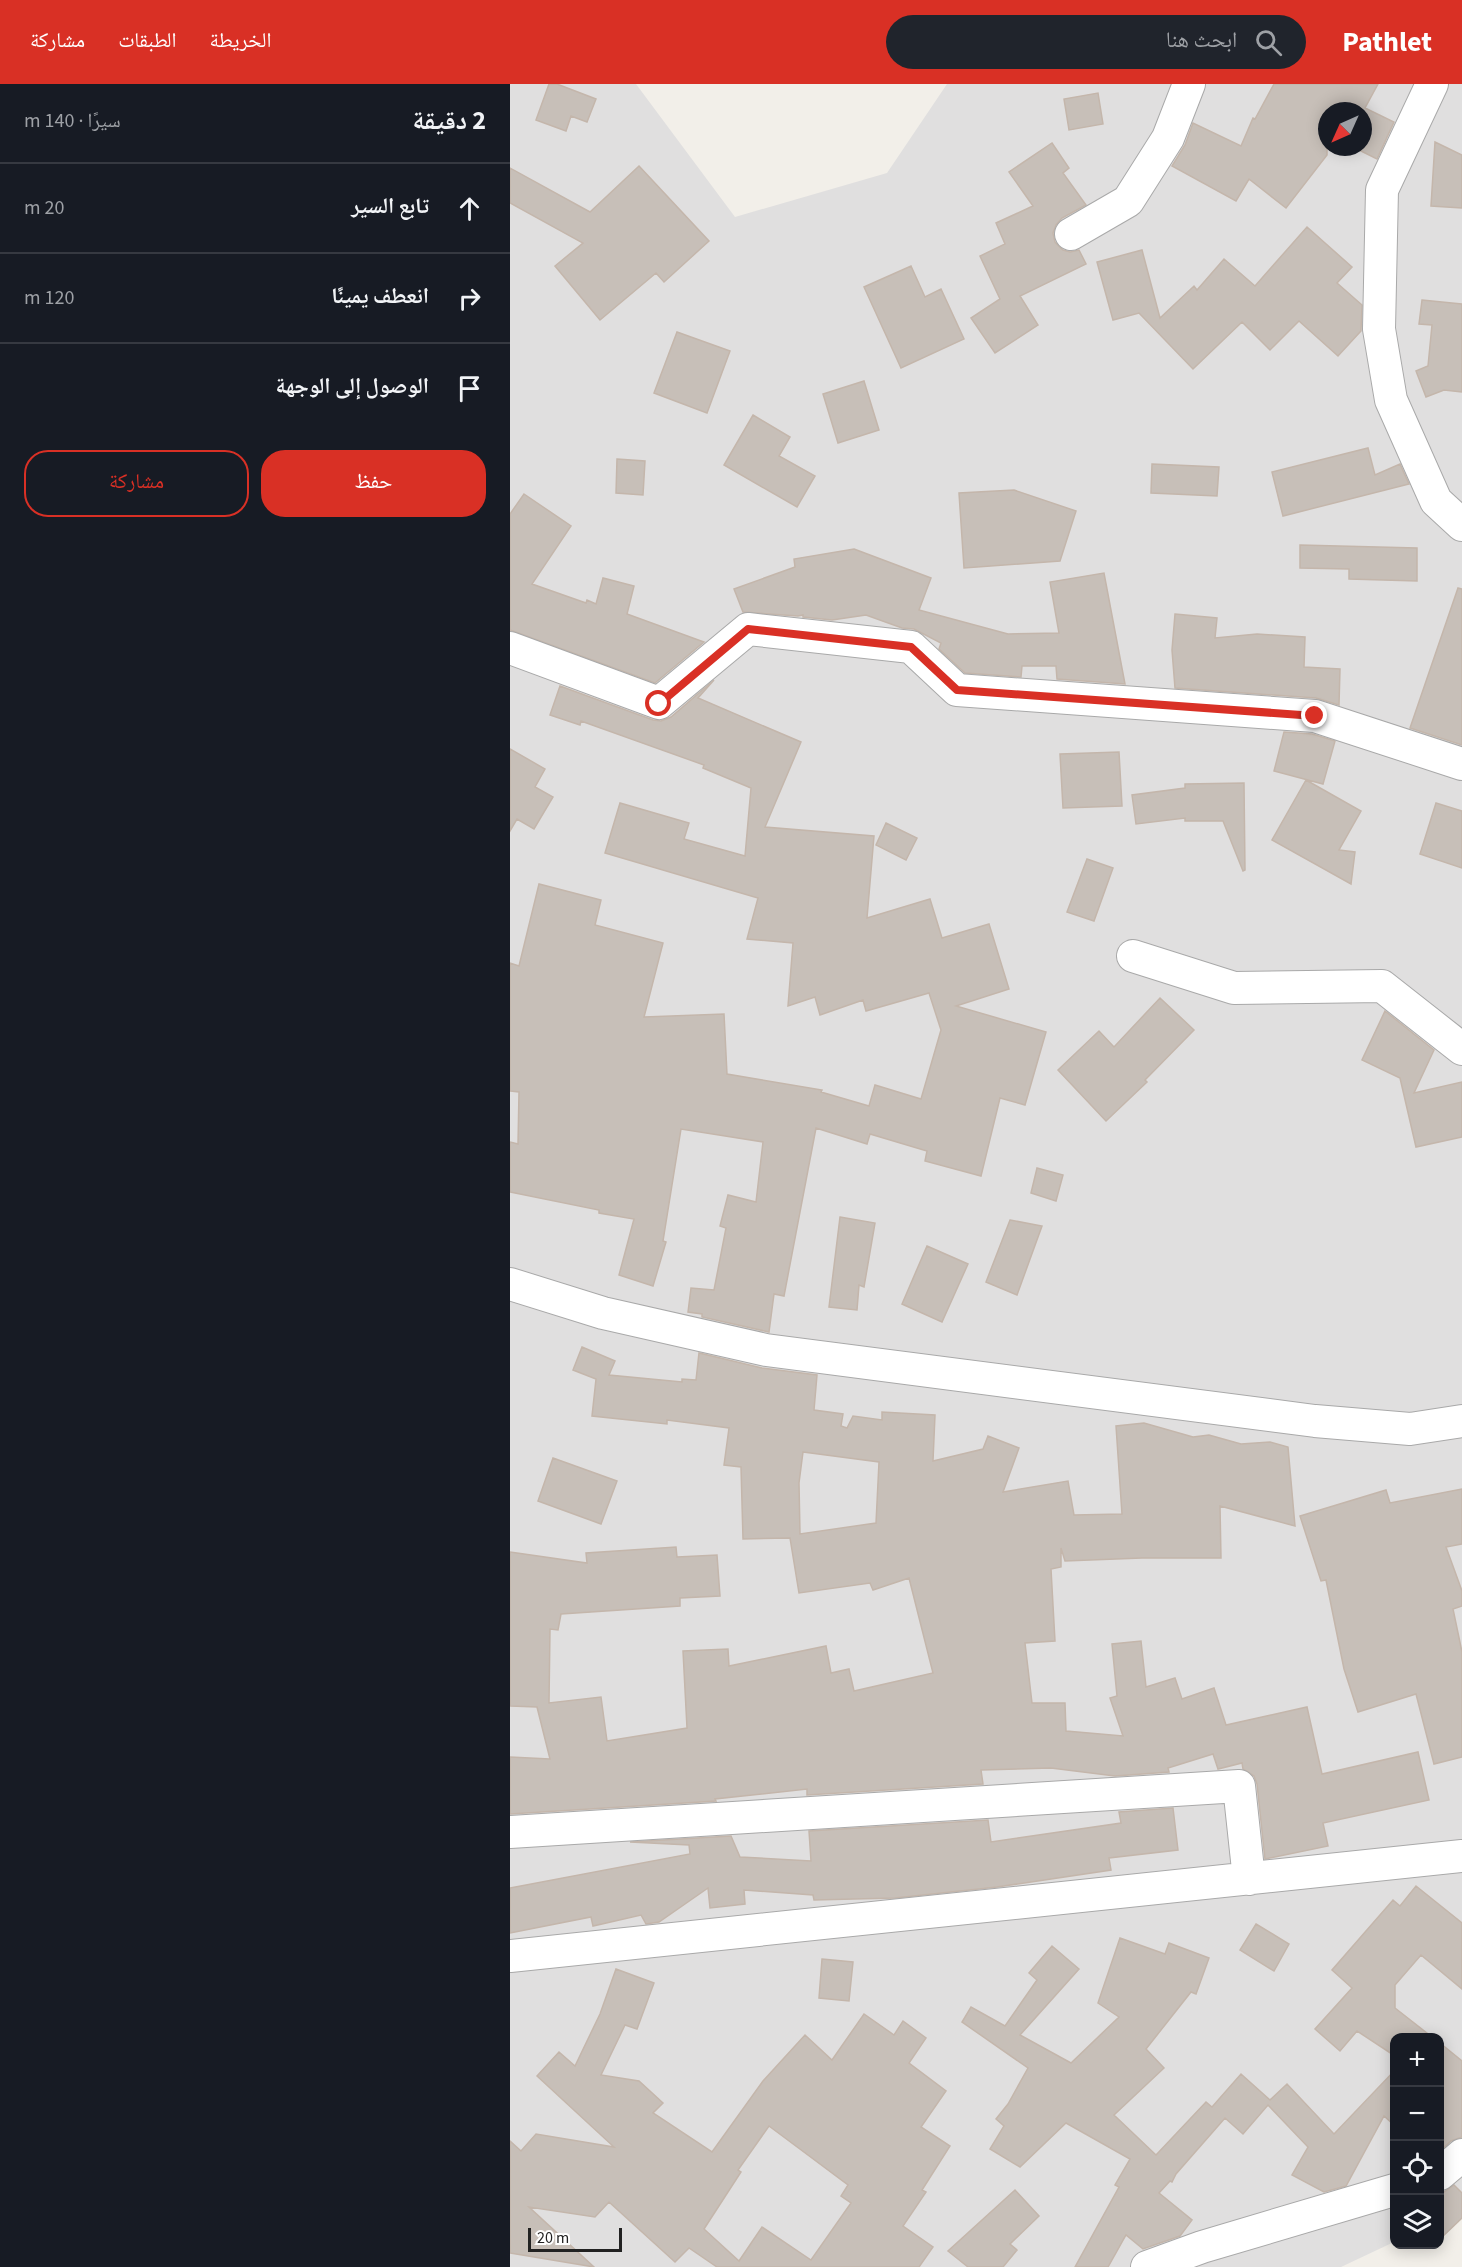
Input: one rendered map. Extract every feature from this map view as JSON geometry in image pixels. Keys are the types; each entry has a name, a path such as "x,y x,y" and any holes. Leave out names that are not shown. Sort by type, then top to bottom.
{"street":[{"path":"1071,234 1128,201 1168,138 1189,84"},
{"path":"1432,84 1382,190 1379,329 1391,400 1436,501 1462,525"},
{"path":"510,648 659,704 748,629 911,647 957,690 1315,716 1462,764"},
{"path":"1133,956 1234,988 1382,986 1462,1048"},
{"path":"510,1284 603,1313 766,1350 1315,1421 1410,1429 1462,1421"},
{"path":"510,1832 1239,1786 1249,1879"},
{"path":"510,1956 1462,1856"},
{"path":"1444,2171 1462,2155"},
{"path":"1147,2267 1202,2247 1390,2191"}],"shaded area":[{"path":"510,84 636,84 735,217 887,173 947,84 1462,84 1462,2210 1444,2218 1444,2033 1390,2033 1390,2244 1341,2267 510,2267"}],"building":[{"path":"549,84 557,84 596,99 587,122 571,116 566,131 536,120"},
{"path":"1274,84 1378,84 1368,102 1318,102 1318,156 1326,156 1286,208 1249,179 1236,201 1172,166 1185,145 1193,123 1241,146 1253,118 1255,119"},
{"path":"1098,93 1103,124 1069,130 1064,99"},
{"path":"1372,111 1394,122 1377,159 1371,156"},
{"path":"1435,142 1462,155 1462,208 1431,206"},
{"path":"1052,143 1069,168 1063,173 1086,205 1062,218 1056,225 1053,233 1055,242 1063,250 1070,252 1079,250 1086,264 1020,296 1038,325 995,353 971,318 1000,299 980,256 1005,244 996,223 1033,206 1009,172"},
{"path":"639,166 709,241 664,282 656,273 600,320 555,266 583,243 510,203 510,168 590,212"},
{"path":"1307,227 1352,267 1337,283 1362,305 1361,331 1338,356 1299,321 1270,350 1242,322 1193,369 1139,313 1113,320 1097,262 1142,250 1160,318 1194,286 1197,290 1224,259 1255,286"},
{"path":"911,266 925,297 941,289 964,339 901,368 864,287"},
{"path":"1422,300 1462,304 1462,392 1444,390 1426,397 1416,371 1428,366 1432,325 1419,324"},
{"path":"677,332 730,351 707,413 654,393"},
{"path":"864,381 879,430 838,443 823,394"},
{"path":"753,415 790,437 779,456 815,476 797,507 724,465"},
{"path":"1368,448 1375,475 1400,464 1409,484 1283,516 1272,472"},
{"path":"617,459 645,461 643,495 616,493"},
{"path":"1152,464 1219,467 1217,496 1151,493"},
{"path":"1014,490 1076,511 1060,561 964,568 959,493"},
{"path":"524,494 571,526 532,584 586,603 587,600 596,604 603,578 634,586 627,614 704,642 655,683 510,630 510,514"},
{"path":"1300,545 1417,548 1417,581 1349,579 1349,569 1300,568"},
{"path":"854,549 931,578 919,610 1008,634 1059,633 1050,582 1104,573 1125,684 1057,679 1056,666 1022,666 1021,677 965,673 939,649 941,643 914,629 902,628 866,615 832,620 803,617 803,615 743,612 734,589 795,567 794,559"},
{"path":"1458,588 1462,589 1462,745 1410,728"},
{"path":"1175,614 1217,618 1215,638 1257,634 1305,637 1304,667 1340,669 1339,705 1316,698 1175,688 1172,650"},
{"path":"714,680 698,698 801,742 765,827 874,836 867,918 930,899 942,938 989,924 1009,989 956,1006 1046,1032 1025,1105 1000,1098 981,1176 925,1161 927,1151 870,1134 867,1144 816,1128 784,1296 774,1294 769,1332 688,1312 691,1288 714,1290 726,1228 720,1226 728,1195 756,1202 763,1142 681,1129 663,1241 666,1242 653,1286 619,1275 634,1219 510,1192 510,1142 518,1144 519,1092 510,1091 510,963 519,966 539,884 601,900 595,925 663,943 644,1017 724,1014 727,1074 822,1090 821,1092 869,1106 875,1085 921,1099 941,1030 929,993 866,1011 863,1000 820,1015 815,997 788,1006 793,943 747,939 758,898 605,853 620,803 689,823 684,839 745,856 751,788 703,768 704,765 581,721 580,725 550,715 560,686 661,721 671,717"},
{"path":"1284,732 1312,734 1335,741 1323,784 1274,771"},
{"path":"510,749 545,769 535,787 553,797 534,829 517,819 510,831"},
{"path":"1119,752 1122,806 1063,808 1060,754"},
{"path":"1306,780 1361,811 1339,850 1355,852 1351,884 1272,840"},
{"path":"1244,783 1245,870 1243,871 1223,821 1185,821 1185,818 1136,824 1132,795 1185,788 1185,784"},
{"path":"1436,803 1462,811 1462,868 1420,854"},
{"path":"886,823 917,838 906,860 876,845"},
{"path":"1087,859 1113,868 1094,921 1067,912"},
{"path":"1160,998 1194,1030 1145,1080 1147,1082 1106,1121 1058,1070 1099,1031 1114,1047"},
{"path":"1385,1011 1434,1050 1414,1093 1462,1082 1462,1137 1416,1147 1400,1078 1362,1060"},
{"path":"1037,1168 1063,1175 1056,1201 1031,1193"},
{"path":"840,1217 875,1223 864,1287 859,1285 857,1310 829,1307"},
{"path":"1010,1220 1042,1226 1017,1295 986,1282"},
{"path":"927,1246 968,1264 942,1322 902,1304"},
{"path":"582,1347 615,1361 609,1375 682,1382 682,1379 696,1380 699,1353 762,1368 817,1375 814,1410 843,1414 841,1426 847,1428 853,1416 882,1420 882,1412 935,1415 933,1461 983,1449 988,1436 1019,1448 1003,1492 1068,1481 1074,1515 1122,1514 1116,1426 1144,1423 1193,1437 1209,1435 1241,1444 1270,1442 1288,1447 1295,1526 1220,1506 1221,1558 1065,1561 1061,1548 1061,1567 1051,1569 1055,1641 1025,1643 1032,1703 1065,1703 1066,1731 1123,1736 1110,1698 1117,1696 1112,1644 1141,1641 1146,1687 1175,1678 1182,1699 1214,1688 1226,1725 1307,1707 1322,1774 1418,1752 1429,1800 1323,1823 1328,1846 1265,1859 1257,1784 1254,1776 1243,1769 1242,1763 1218,1769 1213,1754 1168,1768 1169,1772 1115,1776 1051,1768 981,1770 983,1784 807,1795 807,1789 715,1799 716,1801 510,1814 510,1757 550,1759 537,1707 510,1706 510,1552 587,1563 586,1553 676,1547 677,1557 717,1555 720,1596 680,1598 680,1606 561,1614 558,1630 550,1629 549,1703 601,1697 607,1741 687,1728 683,1651 728,1649 729,1666 826,1646 831,1673 849,1669 854,1691 933,1673 909,1578 873,1590 870,1583 799,1593 790,1538 743,1539 741,1467 724,1465 729,1428 667,1420 667,1424 592,1416 596,1379 573,1370","holes":["803,1452 879,1462 876,1523 800,1534 799,1483"]},
{"path":"553,1458 617,1481 601,1524 538,1501"},
{"path":"1462,1489 1462,1544 1446,1547 1462,1591 1462,1606 1453,1609 1462,1652 1462,1757 1434,1764 1416,1694 1358,1712 1344,1669 1326,1580 1321,1581 1300,1516 1386,1490 1390,1503"},
{"path":"1173,1808 1178,1850 1109,1858 1111,1870 997,1887 895,1898 814,1900 813,1895 744,1890 745,1904 710,1908 708,1888 659,1922 646,1924 641,1915 593,1926 591,1917 510,1933 510,1888 690,1854 689,1845 630,1842 731,1836 740,1857 811,1861 809,1831 988,1820 991,1842 1121,1823 1119,1812"},
{"path":"1416,1886 1462,1923 1462,1989 1421,1955 1395,1985 1395,2008 1427,2033 1390,2033 1390,2053 1357,2031 1340,2051 1315,2029 1352,1988 1332,1970 1393,1900 1400,1906"},
{"path":"1256,1924 1289,1944 1274,1971 1240,1950"},
{"path":"1120,1938 1165,1954 1169,1943 1209,1958 1196,1994 1191,1992 1146,2049 1164,2068 1114,2115 1156,2155 1206,2102 1212,2107 1241,2074 1270,2100 1287,2084 1334,2134 1390,2075 1390,2121 1384,2116 1346,2186 1324,2192 1292,2175 1308,2147 1268,2105 1243,2134 1225,2118 1176,2174 1172,2182 1170,2181 1159,2193 1192,2220 1180,2236 1143,2249 1126,2235 1108,2267 1075,2267 1119,2187 1115,2185 1130,2159 1066,2123 1020,2167 990,2149 1004,2126 996,2119 1008,2104 1028,2068 962,2022 971,2007 1005,2026 1037,1980 1029,1973 1052,1946 1079,1969 1020,2035 1071,2063 1119,2017 1098,2003"},
{"path":"822,1959 853,1962 849,2001 819,1998"},
{"path":"616,1969 654,1983 637,2029 625,2025 601,2075 639,2081 663,2103 653,2113 712,2152 763,2081 805,2035 832,2060 864,2014 894,2035 903,2021 926,2038 909,2063 946,2091 921,2127 950,2146 922,2190 926,2192 903,2226 933,2247 919,2267 717,2267 689,2248 675,2262 609,2202 595,2217 529,2207 594,2267 510,2253 510,2141 521,2151 536,2134 614,2147 537,2076 559,2052 575,2066 600,2014","holes":["769,2126 848,2185 841,2196 851,2203 811,2260 762,2227 739,2261 704,2229 741,2172 738,2170"]},
{"path":"1444,2046 1462,2061 1462,2137 1451,2141 1444,2147"},
{"path":"1454,2185 1462,2193 1462,2218 1444,2235 1444,2195 1444,2192"},
{"path":"1015,2190 1039,2216 1010,2244 1017,2250 1003,2267 968,2267 948,2251"}],"route":[{"path":"659,704 748,629 911,647 957,690 1315,716"}]}
